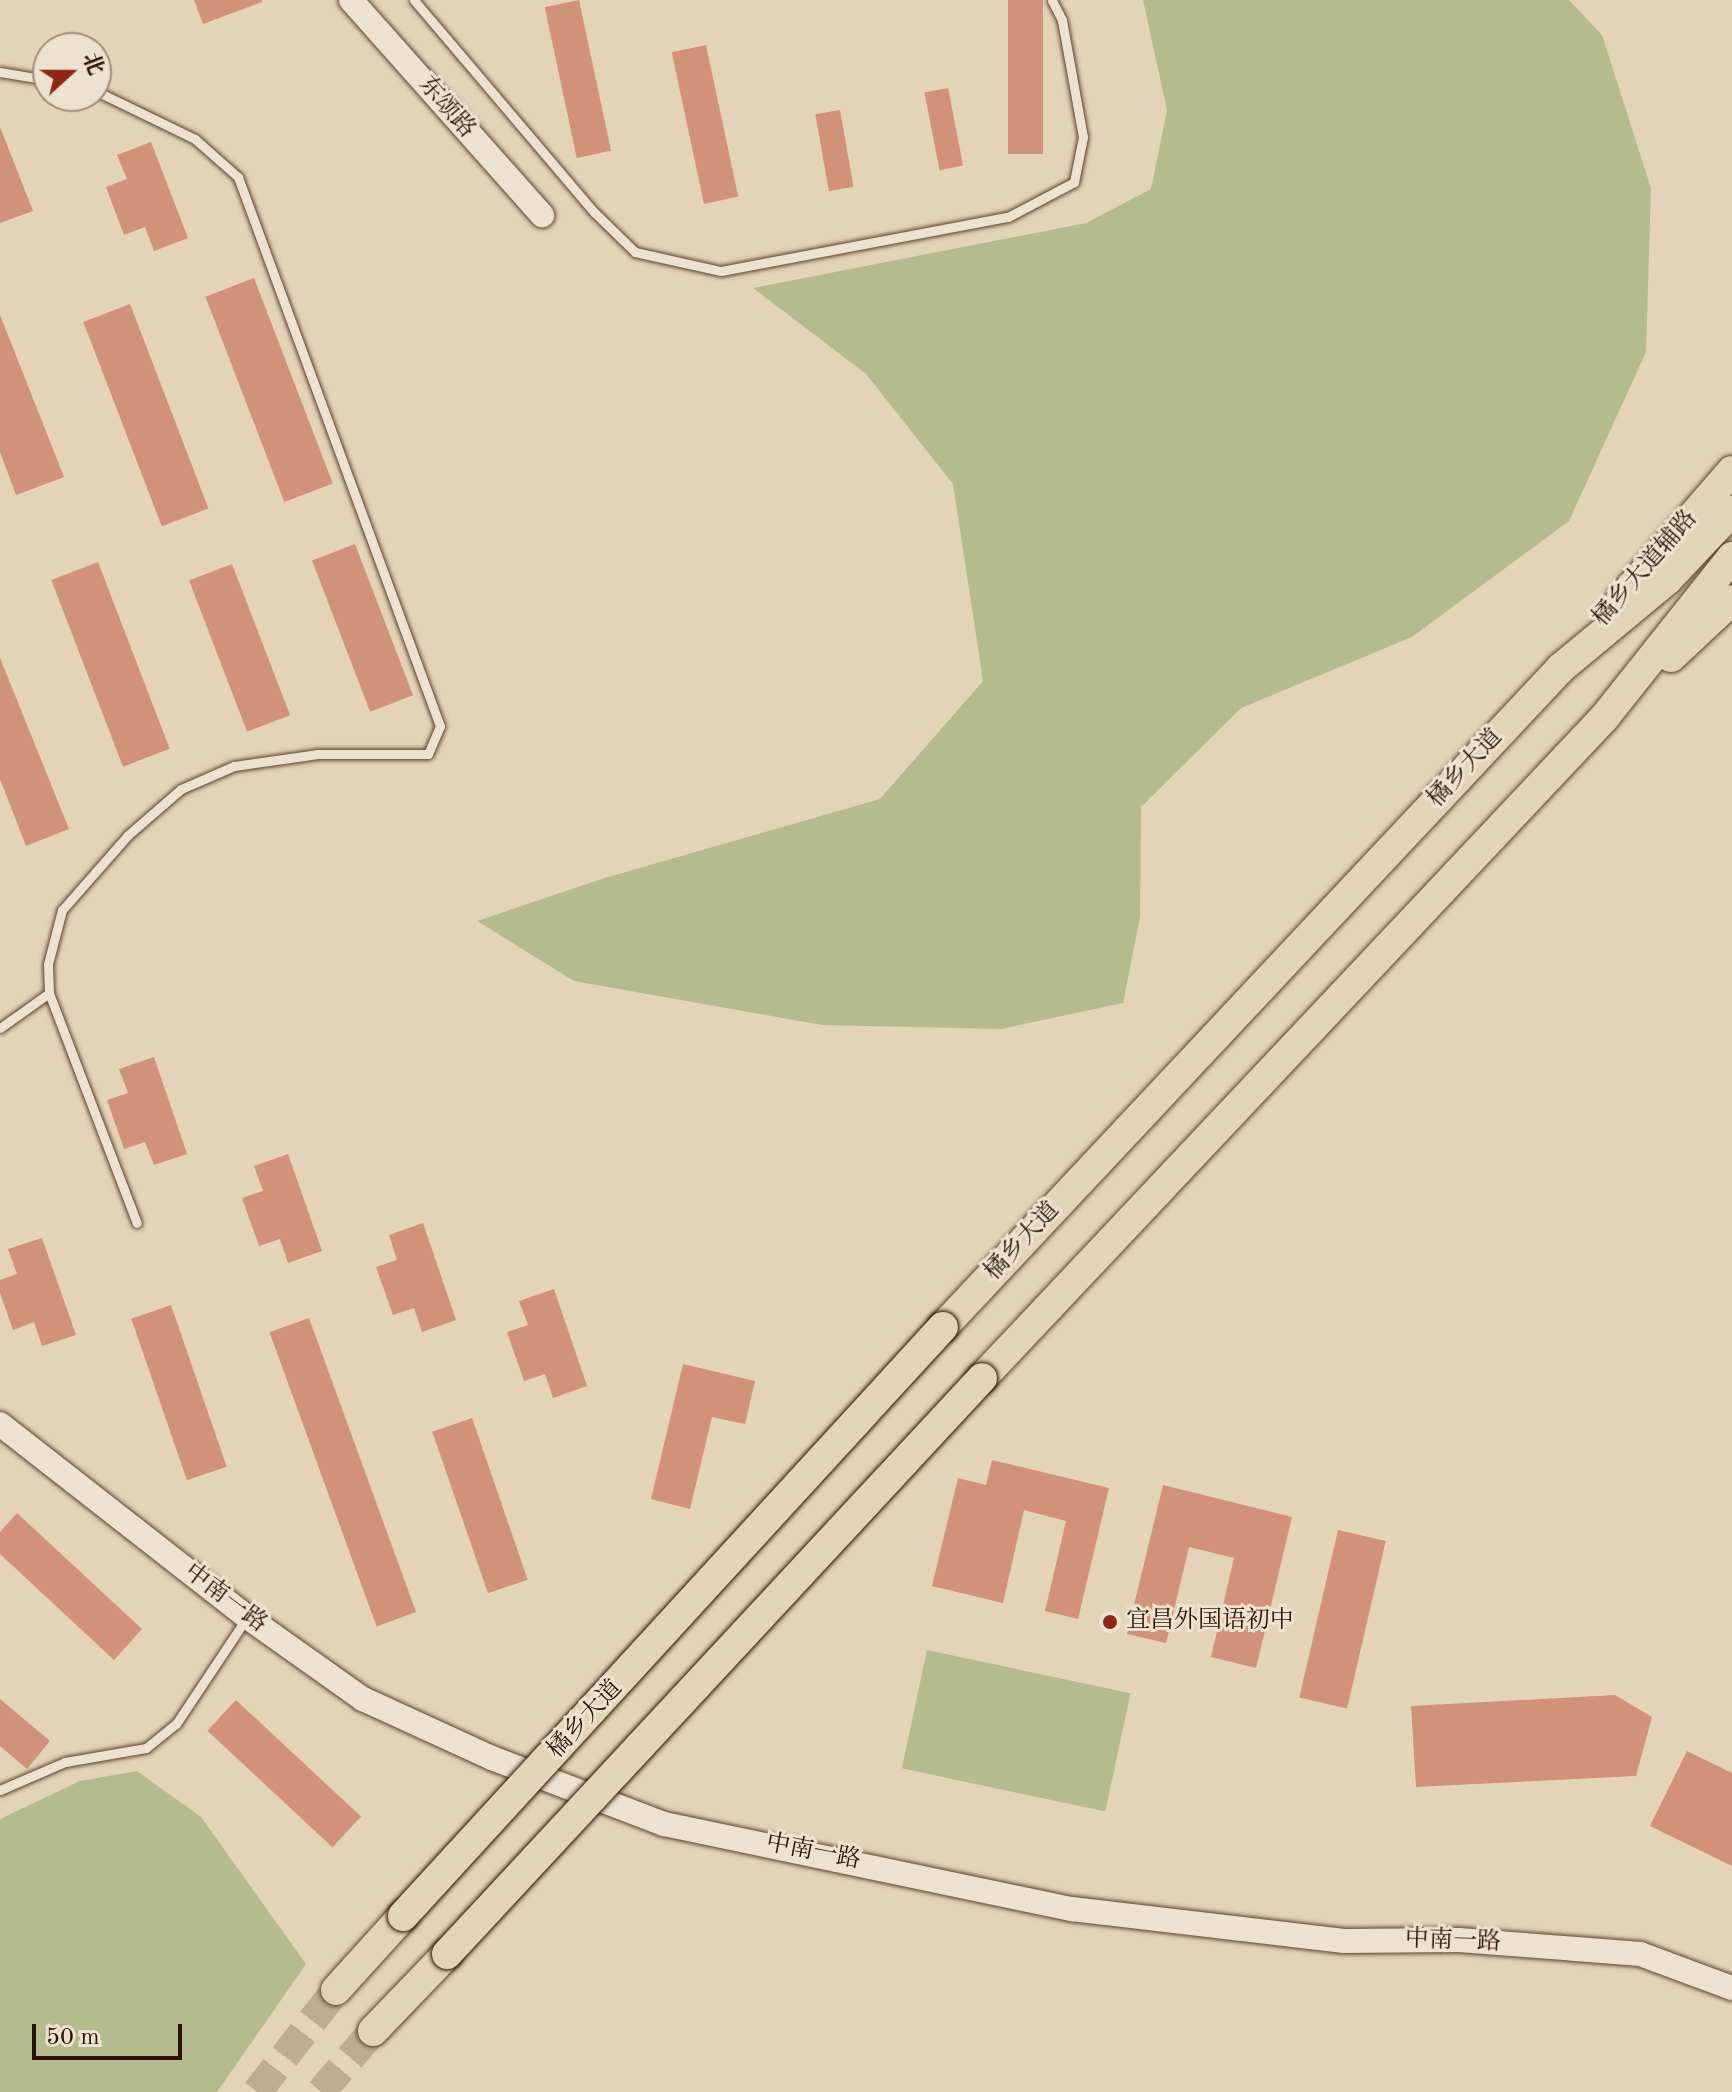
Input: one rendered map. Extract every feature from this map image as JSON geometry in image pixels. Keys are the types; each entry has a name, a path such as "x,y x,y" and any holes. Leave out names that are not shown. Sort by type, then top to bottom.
{"main road":[{"name":"橘乡大道辅路","path":"1561,668 1732,471"},
{"name":"橘乡大道","path":"336,1990 943,1327 1561,668 1667,580 1731,512"},
{"path":"1604,718 1732,557"},
{"path":"373,2031 1604,718 1732,600"}],"street":[{"name":"东颂路","path":"351,0 542,215"},
{"name":"中南一路","path":"0,1424 247,1617 363,1699 492,1758 664,1824 1072,1909 1344,1941 1459,1940 1640,1954 1732,1988"}],"lane":[{"path":"414,0 594,212 635,252 721,271 1008,217 1074,182 1083,137 1062,20 1052,0"},
{"path":"0,72 32,77"},
{"path":"112,99 195,139 238,177 440,726 428,754 318,754 234,766 181,789 128,835 62,910 48,964 49,993 137,1223"},
{"path":"0,1028 49,993"},
{"path":"0,1790 65,1762 146,1748 176,1724 247,1617"}],"green space":[{"path":"1143,0 1569,0 1602,35 1651,188 1646,352 1569,521 1412,637 1241,708 1141,807 1140,917 1123,1003 1001,1029 822,1025 574,981 477,921 605,878 880,799 983,681 953,484 866,374 753,288 1086,223 1151,189 1167,110"},
{"path":"927,1650 1130,1693 1105,1812 902,1768"},
{"path":"137,1771 201,1817 306,1964 217,2092 0,2092 0,1819 80,1781"}],"building":[{"path":"194,0 262,0 262,2 203,24"},
{"path":"579,0 611,151 577,158 545,7"},
{"path":"1008,0 1043,0 1043,154 1008,154"},
{"path":"706,45 738,197 704,204 672,52"},
{"path":"948,88 963,166 940,170 924,93"},
{"path":"840,110 854,187 829,191 815,114"},
{"path":"0,127 33,211 0,223"},
{"path":"151,142 188,238 154,251 145,227 124,235 106,187 127,179 117,155"},
{"path":"254,278 333,483 284,502 205,297"},
{"path":"130,304 208,508 162,526 83,322"},
{"path":"0,315 64,477 16,495 0,452"},
{"path":"355,544 413,695 370,712 312,560"},
{"path":"98,562 170,749 123,767 51,580"},
{"path":"232,564 290,715 247,732 189,580"},
{"path":"0,658 69,829 26,846 0,779"},
{"path":"154,1057 187,1154 154,1165 145,1142 124,1149 107,1100 128,1093 119,1069"},
{"path":"288,1154 322,1251 288,1263 280,1239 259,1246 242,1198 263,1191 254,1166"},
{"path":"423,1223 456,1320 422,1332 414,1308 393,1315 376,1267 397,1260 389,1235"},
{"path":"42,1238 76,1335 42,1346 34,1322 13,1330 0,1293 0,1280 17,1274 8,1249"},
{"path":"554,1289 587,1386 553,1398 545,1374 524,1381 507,1332 528,1325 519,1301"},
{"path":"171,1305 227,1467 187,1480 131,1319"},
{"path":"309,1318 416,1612 377,1626 270,1332"},
{"path":"683,1364 755,1381 745,1424 712,1417 690,1509 651,1499"},
{"path":"472,1418 528,1580 488,1593 432,1432"},
{"path":"992,1460 1109,1488 1078,1619 1045,1611 1066,1521 1024,1510 1003,1603 932,1586 958,1478 986,1485"},
{"path":"1163,1485 1292,1517 1256,1668 1211,1657 1234,1558 1189,1547 1166,1643 1127,1634"},
{"path":"17,1513 142,1629 114,1660 0,1554 0,1532"},
{"path":"1338,1530 1386,1541 1347,1709 1299,1698"},
{"path":"1615,1695 1652,1717 1636,1776 1416,1787 1411,1706"},
{"path":"0,1699 50,1741 27,1769 0,1746"},
{"path":"236,1700 361,1817 332,1847 207,1731"},
{"path":"1687,1751 1732,1773 1732,1866 1650,1826"}],"tunnel":[{"path":"257,2092 336,1990"},
{"path":"321,2092 373,2031"}],"place":[{"name":"宜昌外国语初中","path":"1110,1622"}]}
